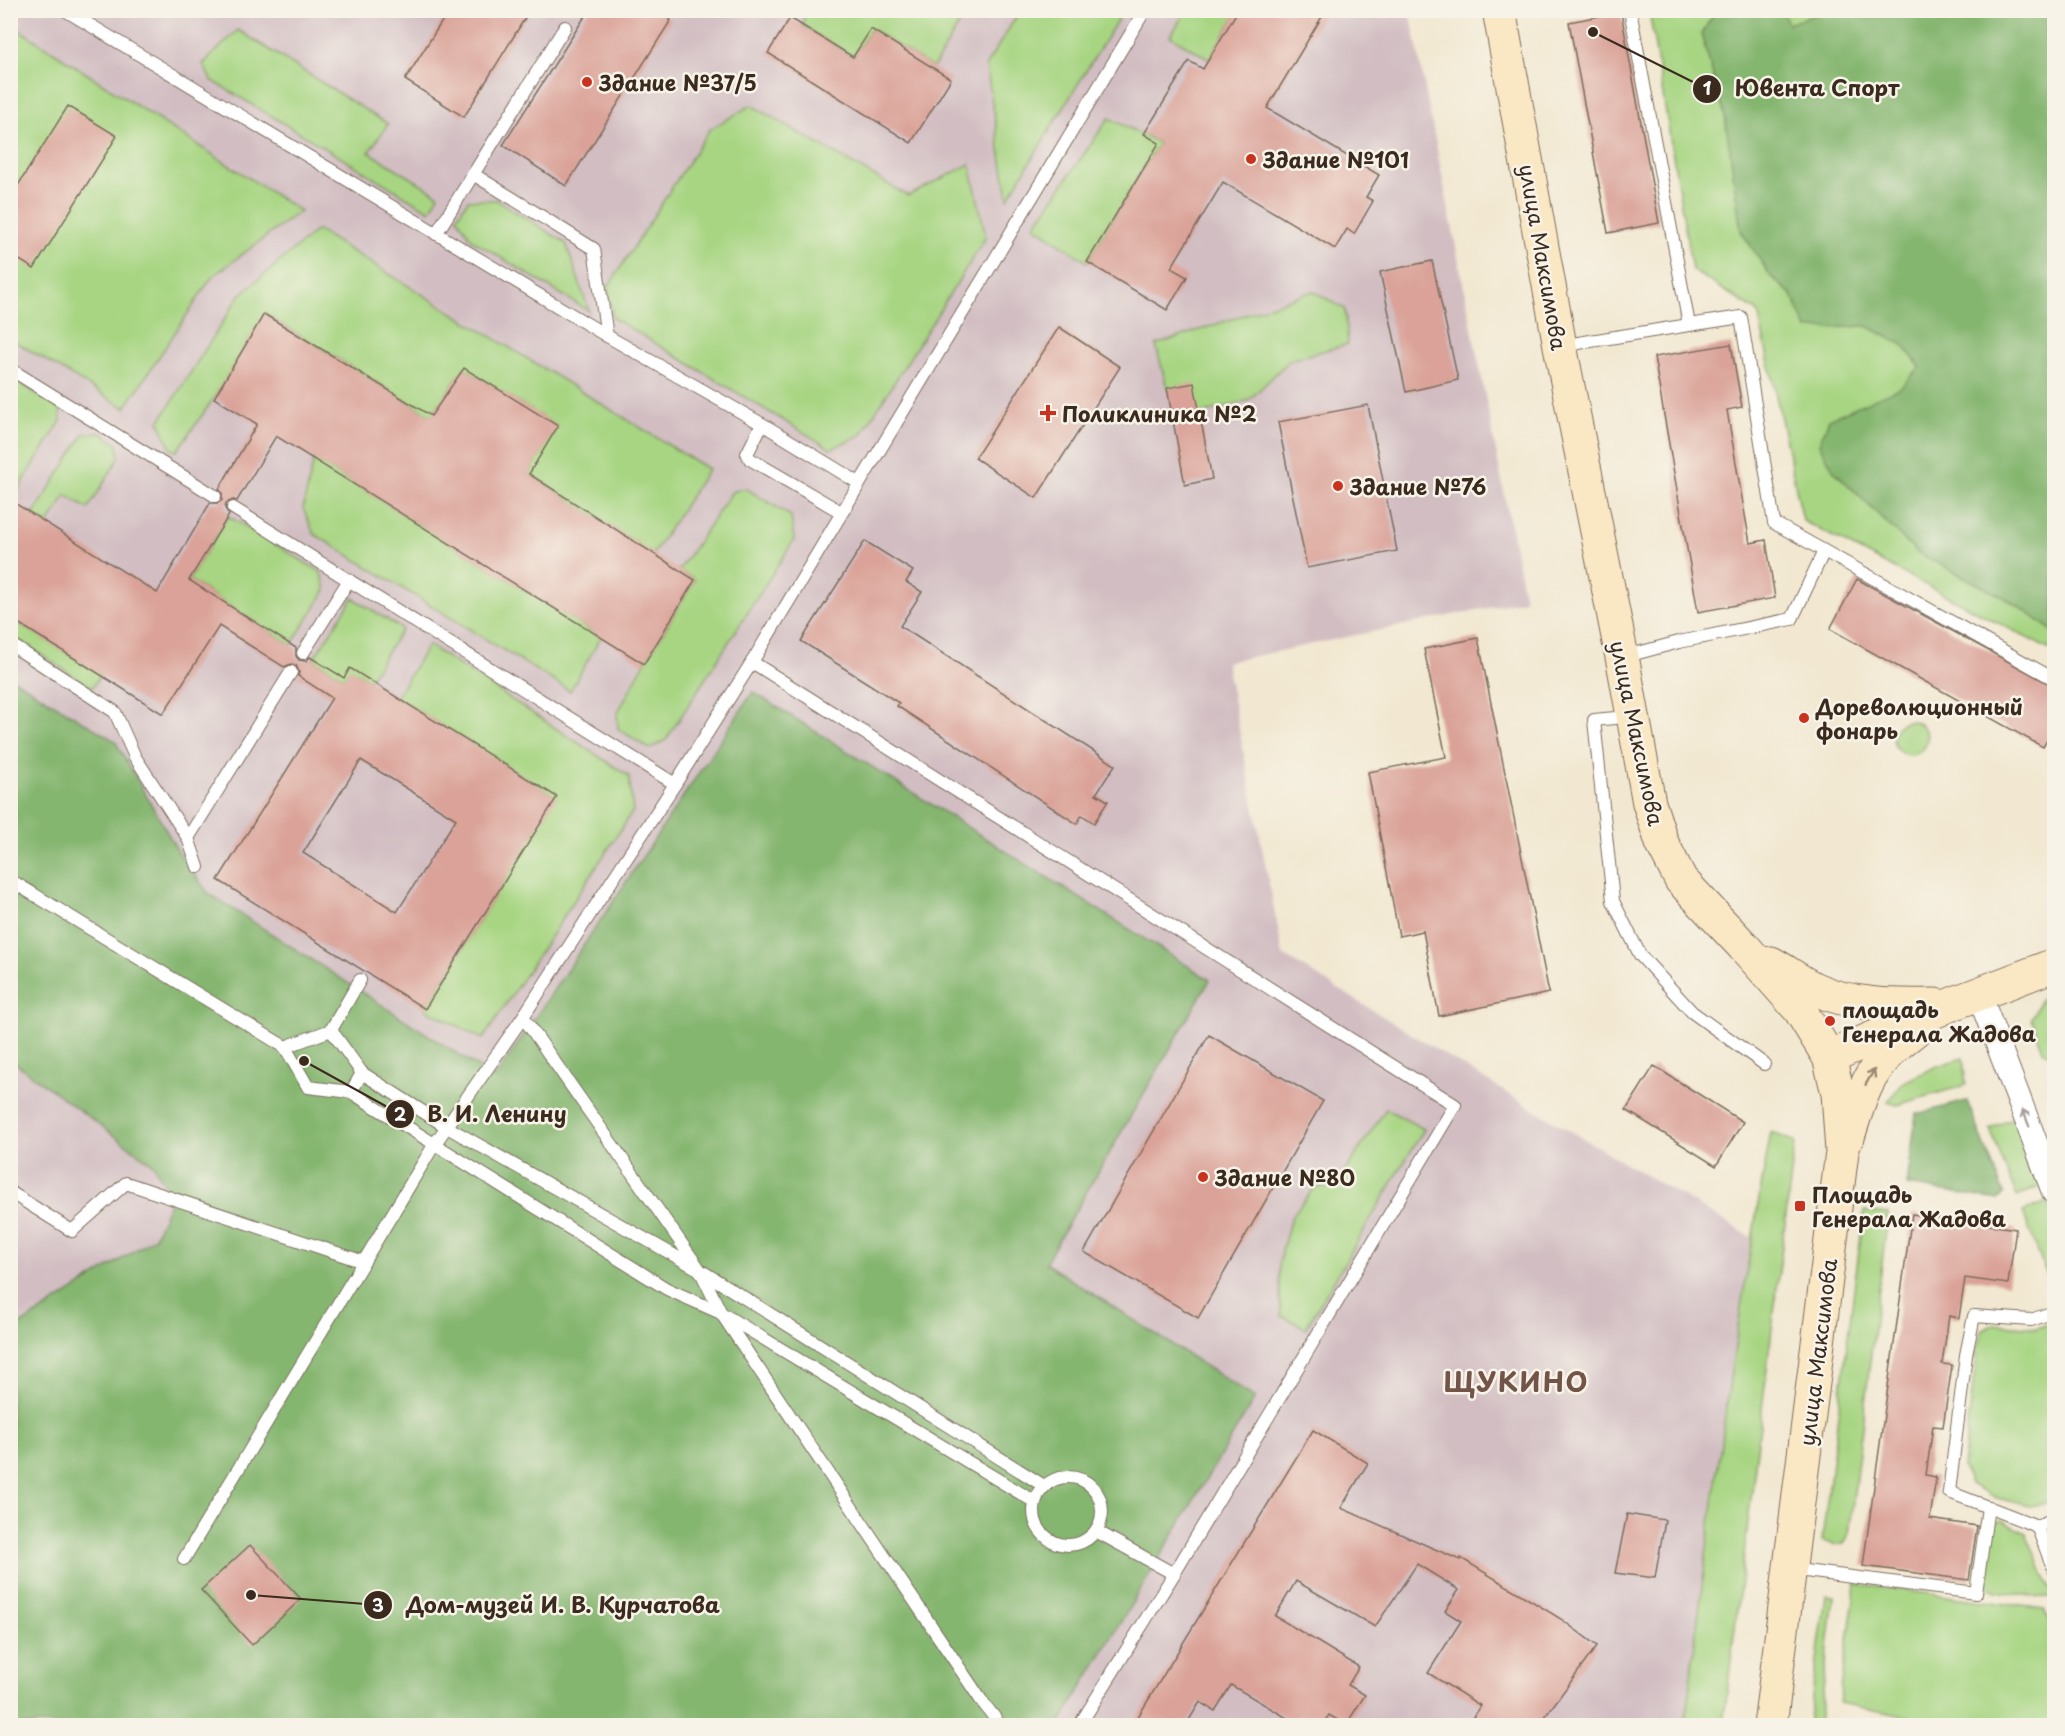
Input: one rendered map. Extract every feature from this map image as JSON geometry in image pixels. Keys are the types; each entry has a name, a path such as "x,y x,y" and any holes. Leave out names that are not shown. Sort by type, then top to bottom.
{"street":[{"name":"улица Максимова","path":"1499,10 1560,346 1649,803 1662,843 1681,880 1800,1010 1829,1058 1838,1093 1842,1152 1770,1725"},
{"path":"1745,948 1815,989 1850,1001 1893,1006 1965,999"},
{"path":"1829,1058 1965,999 2055,965"},
{"path":"1842,1152 1864,1087 1878,1064 1898,1043 1965,999"},
{"path":"1965,999 2055,1192"}],"lane":[{"path":"65,10 607,336 762,424 859,483"},
{"path":"184,1559 434,1145 523,1017 752,663 1145,10"},
{"path":"1630,10 1689,325"},
{"path":"436,234 565,27"},
{"path":"473,174 594,249 607,336"},
{"path":"1560,346 1741,317 1774,523 2055,679"},
{"path":"10,369 215,496"},
{"path":"762,424 747,454 750,459 841,512"},
{"path":"234,508 675,784"},
{"path":"1622,657 1679,642 1792,619 1824,551"},
{"path":"303,653 349,580"},
{"path":"10,644 115,712 135,757 188,838 198,867"},
{"path":"752,663 1455,1105 1174,1574 1079,1725"},
{"path":"188,838 291,672"},
{"path":"1633,712 1615,718 1594,720 1613,901 1640,955 1692,1012 1764,1064"},
{"path":"10,880 285,1047 308,1087 351,1092 667,1288 721,1313 1035,1502"},
{"path":"285,1047 331,1030 360,980"},
{"path":"523,1017 700,1270 721,1313 981,1700 1001,1725"},
{"path":"331,1030 362,1073 447,1127 700,1270 1044,1486"},
{"path":"351,1092 362,1073"},
{"path":"10,1192 72,1231 126,1183 364,1262"},
{"path":"2054,1312 2031,1320 1974,1316 1966,1355 1948,1492 2037,1526 2055,1519"},
{"path":"1076,1477 1095,1489 1103,1510 1101,1521 1089,1539 1069,1546 1048,1540 1036,1524 1033,1513 1035,1502 1044,1486 1053,1480 1076,1477"},
{"path":"1788,1569 1976,1593 1988,1508"},
{"path":"2037,1526 2055,1570"},
{"path":"1096,1531 1174,1574"}],"shaded area":[{"path":"11,11 1410,11 1525,600 1226,662 1283,955 1528,1106 1751,1237 1715,1478 1685,1725 11,1726"}],"green space":[{"path":"805,11 967,11 933,68 871,29 853,57 803,26"},
{"path":"1020,11 1123,11 1008,198 986,65"},
{"path":"1186,11 1238,11 1209,59 1170,36"},
{"path":"1649,11 2054,11 2054,652 1803,521 1758,312 1692,270"},
{"path":"1716,11 1783,11 1788,24 1825,11 2054,11 2054,632 2014,603 1916,552 1834,471 1819,444 1829,419 1901,387 1920,367 1903,345 1867,326 1807,329 1792,295 1771,277 1741,231 1725,116 1701,34"},
{"path":"10,24 300,211 212,277 125,408 11,339"},
{"path":"238,30 388,124 369,152 439,195 430,211 211,80 203,64"},
{"path":"751,105 908,196 970,164 986,237 861,435 831,449 613,318 608,287 709,130"},
{"path":"1109,118 1159,143 1087,262 1034,226"},
{"path":"468,200 497,200 566,243 589,311 472,240 457,217"},
{"path":"317,230 708,469 653,554 529,474 557,426 464,368 431,416 265,314 214,398 177,451 171,449 159,422 240,295"},
{"path":"1313,291 1345,309 1348,344 1290,360 1249,400 1200,415 1167,388 1156,345"},
{"path":"10,377 60,409 61,421 11,501"},
{"path":"102,433 118,445 119,458 88,509 66,495 48,524 33,515 84,434"},
{"path":"314,459 601,637 570,691 314,534 303,508"},
{"path":"745,488 791,516 794,540 666,740 650,749 618,729 617,714 644,664 695,580 679,570 732,492"},
{"path":"228,516 321,572 326,590 291,645 189,580"},
{"path":"353,598 402,629 369,680 350,669 344,678 313,659"},
{"path":"10,618 101,674 92,688 11,635"},
{"path":"428,645 629,776 633,811 483,1039 425,1009 556,797 396,697"},
{"path":"13,679 115,741 179,853 208,893 495,1078 753,692 1210,980 1045,1263 1255,1398 1059,1725 11,1725 11,1331 154,1238 172,1198 153,1164 11,1060 10,683"},
{"path":"1910,721 1922,726 1927,738 1922,750 1910,755 1898,750 1893,738 1898,726"},
{"path":"2054,983 2054,1054 2044,1052 2031,1019 2043,995"},
{"path":"1963,1058 1966,1085 1897,1105 1888,1102 1902,1083 1935,1067"},
{"path":"1967,1101 2004,1194 1998,1200 1907,1185 1916,1114"},
{"path":"1386,1109 1424,1129 1306,1328 1281,1316 1279,1262 1291,1217 1315,1187 1335,1186"},
{"path":"2014,1118 2040,1186 2017,1197 1990,1129"},
{"path":"1771,1132 1795,1142 1723,1725 1685,1725 1734,1354"},
{"path":"2047,1202 2054,1222 2054,1294 2023,1212"},
{"path":"1864,1211 1888,1214 1849,1534 1844,1544 1836,1545 1822,1541"},
{"path":"2053,1323 2054,1502 2030,1506 1997,1498 1970,1484 1963,1467 1978,1345 1982,1331 1994,1324 2036,1328"},
{"path":"2002,1520 2026,1533 2054,1599 1997,1591 1983,1584 1991,1524"},
{"path":"1856,1584 2044,1609 2054,1635 2054,1725 1949,1725 1839,1703"},
{"path":"1826,1595 1834,1596 1819,1725 1808,1725"}],"building":[{"path":"449,10 530,10 464,117 405,80"},
{"name":"Здание №37/5","path":"589,10 657,10 671,20 566,186 503,145"},
{"name":"Здание №101","path":"1238,10 1326,10 1267,108 1379,175 1366,197 1373,201 1354,234 1347,229 1335,249 1223,182 1171,268 1187,277 1167,310 1087,262 1159,143 1144,134 1189,61 1203,69"},
{"path":"1621,12 1659,223 1608,233 1569,22"},
{"path":"790,18 853,57 871,29 951,79 911,143 768,53"},
{"path":"68,106 117,136 34,269 10,254 10,198"},
{"path":"1432,261 1458,380 1406,392 1380,272"},
{"path":"264,314 431,416 464,368 558,426 529,474 695,580 644,664 276,436 237,501 226,503 225,508 229,515 189,580 296,648 296,656 299,660 306,661 310,657 344,678 350,668 557,797 425,1009 218,880 332,698 298,676 296,665 291,664 284,667 219,626 163,714 10,618 10,500 157,593 210,503 218,503 222,500 222,493 219,489 257,424 214,398","holes":["361,760 456,819 397,912 303,853"]},
{"name":"Поликлиника №2","path":"1059,327 1120,367 1036,498 975,458"},
{"path":"1731,344 1742,407 1727,410 1739,481 1750,543 1766,540 1775,598 1698,612 1654,357"},
{"path":"1194,383 1212,479 1185,485 1167,388"},
{"name":"Здание №76","path":"1368,405 1397,551 1307,568 1278,422"},
{"path":"865,541 913,571 906,582 922,592 900,626 1115,765 1096,794 1108,801 1094,823 1082,815 1077,824 897,706 899,703 801,641"},
{"path":"1857,579 2055,687 2055,727 2043,747 1830,629"},
{"path":"1478,638 1549,993 1439,1016 1423,931 1399,936 1368,772 1446,757 1424,649"},
{"name":"Здание №80","path":"1209,1035 1323,1101 1198,1318 1084,1252"},
{"path":"1654,1066 1743,1122 1716,1166 1626,1110"},
{"path":"1912,1214 2016,1229 2008,1284 1965,1278 1959,1318 1949,1316 1942,1364 1952,1365 1943,1427 1933,1426 1926,1475 1936,1477 1930,1519 1977,1526 1969,1580 1863,1566"},
{"path":"1313,1430 1368,1463 1341,1508 1460,1560 1461,1558 1561,1619 1597,1646 1539,1725 1468,1725 1481,1706 1428,1673 1461,1621 1445,1611 1459,1590 1417,1564 1375,1627 1296,1581 1275,1616 1359,1667 1348,1685 1365,1695 1346,1725 1329,1715 1322,1725 1299,1725 1231,1685 1215,1711 1200,1702 1186,1725 1133,1725"},
{"path":"1627,1514 1665,1520 1655,1578 1615,1573"},
{"path":"250,1545 301,1599 252,1645 201,1590"}],"place":[{"name":"Ювента Спорт","path":"1593,32"},
{"name":"Здание №37/5","path":"587,82"},
{"name":"Здание №101","path":"1251,159"},
{"name":"Поликлиника №2","path":"1048,413"},
{"name":"Здание №76","path":"1338,486"},
{"name":"Дореволюционный фонарь","path":"1804,718"},
{"name":"площадь Генерала Жадова","path":"1830,1021"},
{"name":"В. И. Ленину","path":"304,1061"},
{"name":"Здание №80","path":"1203,1177"},
{"name":"Площадь Генерала Жадова","path":"1800,1206"},
{"name":"Дом-музей И. В. Курчатова","path":"251,1595"}],"district":[{"name":"ЩУКИНО","path":"1516,1380"}]}
